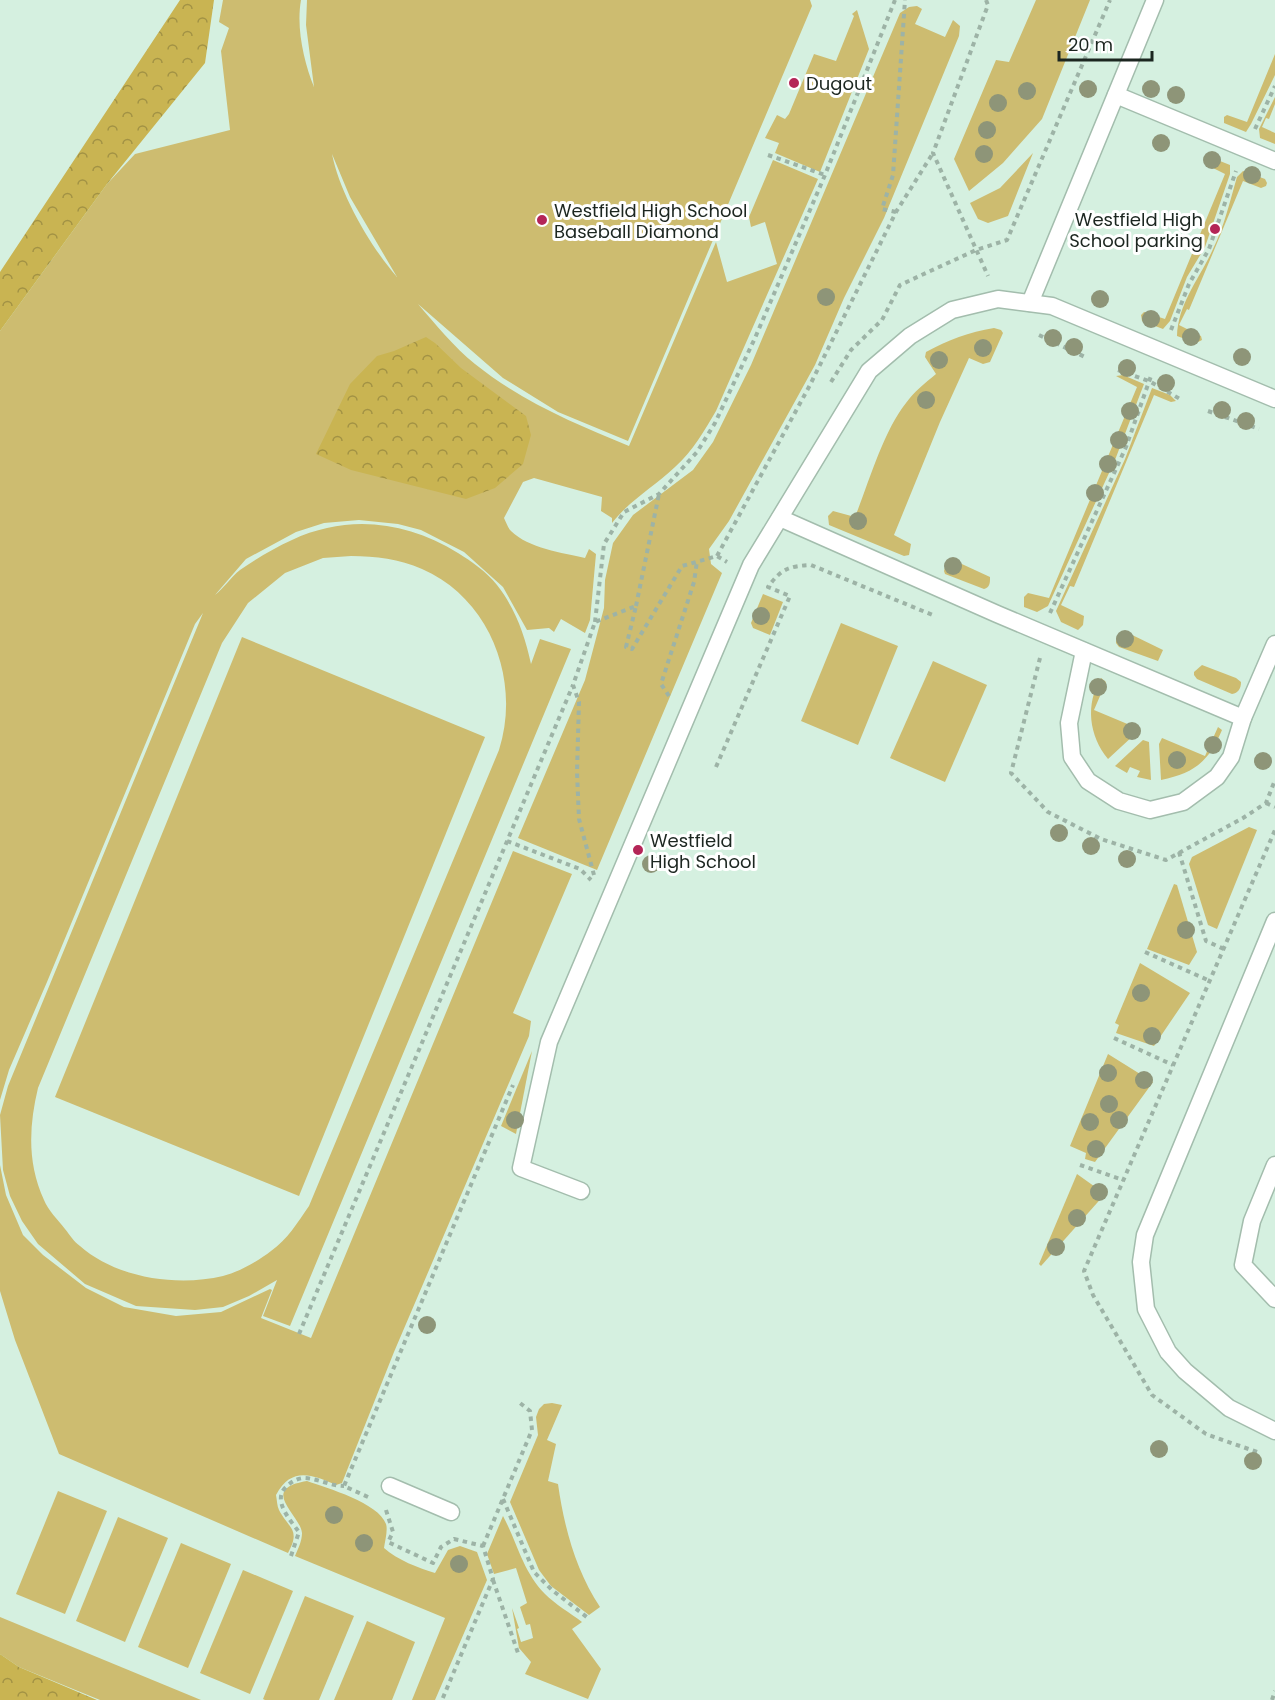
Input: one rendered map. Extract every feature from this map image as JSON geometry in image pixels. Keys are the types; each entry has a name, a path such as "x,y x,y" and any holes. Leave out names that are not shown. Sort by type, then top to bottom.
{"lane":[{"path":"1030,303 1155,0"},
{"path":"1116,95 1275,161"},
{"path":"580,1191 521,1168 549,1042 751,565 869,371 910,336 952,310 998,299 1052,306 1275,399"},
{"path":"780,518 1084,651 1244,718"},
{"path":"1084,651 1069,723 1072,757 1088,781 1119,801 1150,810 1183,802 1217,777 1231,757 1244,718 1275,644"},
{"path":"1275,921 1145,1235 1142,1262 1146,1309 1167,1352 1185,1371 1229,1408 1275,1431"},
{"path":"1275,1165 1251,1221 1243,1265 1275,1299"},
{"path":"390,1486 451,1512"}],"path":[{"path":"299,1334 573,686 595,622 604,544 624,512 659,494 697,452 716,423 825,175 895,0"},
{"path":"896,212 882,210 893,175 905,0"},
{"path":"717,556 810,385 896,212 933,153 988,5 986,0"},
{"path":"828,387 850,350 882,320 900,285 976,250 1006,240 1110,0"},
{"path":"1252,136 1275,86"},
{"path":"933,153 998,299"},
{"path":"768,154 825,175"},
{"path":"1170,334 1189,284 1209,249 1236,170"},
{"path":"1039,335 1085,357"},
{"path":"1118,370 1150,379 1180,399"},
{"path":"1048,617 1126,447 1150,379"},
{"path":"1208,411 1259,429"},
{"path":"659,494 626,647 632,649 682,566 717,556 732,564 730,568"},
{"path":"674,700 667,695 661,684 694,582 698,561"},
{"path":"716,767 790,596 768,587 779,573 794,566 811,565 943,619"},
{"path":"595,622 636,606"},
{"path":"507,841 580,869 596,885 579,819 577,772 579,702 573,686"},
{"path":"1266,803 1275,807"},
{"path":"1179,852 1206,941 1224,949"},
{"path":"1145,952 1210,981"},
{"path":"1114,1038 1173,1065"},
{"path":"344,1486 515,1080"},
{"path":"1080,1165 1123,1180"},
{"path":"519,1653 483,1546 532,1430 530,1411 520,1403"},
{"path":"291,1556 299,1532 281,1504 283,1490 291,1482 300,1478 344,1486 377,1502"},
{"path":"503,1499 534,1572 552,1590 588,1618"},
{"path":"382,1507 388,1513 393,1532 388,1542 433,1563 441,1547 454,1539 483,1546"},
{"path":"442,1700 493,1579"},
{"path":"1272,1700 1275,1691"}],"shaded area":[{"path":"223,0 301,0 302,45 314,87 306,25 307,0 810,0 812,6 628,441 558,412 503,378 418,304 445,336 475,364 493,377 549,411 629,446 716,242 727,282 777,264 765,222 751,227 749,217 773,160 818,179 716,411 698,440 681,461 626,507 612,523 612,518 601,511 602,497 534,478 523,482 504,518 511,531 536,546 585,558 589,549 596,554 590,620 585,633 561,619 554,632 549,628 527,630 503,587 464,552 421,530 398,524 359,520 324,523 296,532 246,559 215,595 240,570 265,554 313,532 355,524 397,528 438,542 484,571 497,585 514,612 531,664 540,639 571,649 290,1326 263,1316 277,1280 223,1307 195,1310 136,1306 85,1284 38,1244 22,1221 10,1196 3,1170 0,1115 8,1086 203,613 195,624 9,1070 0,1100 0,331 107,184 135,154 230,130 221,51 229,28 219,22","holes":["332,154 350,197 397,277 357,219 342,186","351,556 387,559 422,569 446,583 466,600 482,621 495,645 502,670 506,697 505,724 499,750 309,1206 277,1247 242,1269 223,1276 167,1280 129,1272 111,1266 78,1244 46,1204 38,1186 31,1144 38,1088 222,643 248,603 285,573 323,558"]},
{"path":"1036,0 1090,0 1042,119 1003,163 969,191 954,159 996,60 1009,62"},
{"path":"917,6 922,9 915,24 945,37 953,20 960,26 959,36 884,218 844,298 815,365 729,521 709,549 711,564 722,573 597,870 518,838 585,680 604,608 605,580 613,543 633,515 693,470 713,442 751,365 900,13 909,7"},
{"path":"857,10 869,49 820,172 775,153 779,143 765,138 777,115 785,119 789,114 814,54 836,61 854,16 852,14"},
{"path":"1275,54 1275,75 1246,132 1224,123 1224,117 1227,115 1247,122"},
{"path":"1275,97 1275,104 1269,119 1266,118 1262,127 1275,133 1275,144 1260,138 1259,129"},
{"path":"1033,153 1008,216 988,223 978,219 970,203 1000,188"},
{"path":"1210,157 1230,165 1230,174 1205,247 1187,277 1170,321 1163,329 1142,321 1141,315 1144,312 1165,319 1225,174 1207,165 1206,158"},
{"path":"1243,171 1265,179 1267,183 1261,188 1243,181 1189,310 1187,309 1179,325 1201,336 1202,340 1196,343 1177,336 1181,313 1217,241 1237,177"},
{"path":"994,328 1003,333 990,362 983,364 969,358 894,535 911,544 909,555 904,556 829,525 828,516 833,511 855,517 890,428 906,403 936,374 925,357 926,352 959,337"},
{"path":"1123,375 1144,384 1115,460 1048,606 1037,612 1024,607 1024,597 1028,593 1049,598 1137,387 1116,376"},
{"path":"1152,388 1170,395 1176,401 1171,402 1154,395 1074,587 1070,586 1061,605 1084,616 1083,625 1078,630 1061,622 1056,611 1125,459"},
{"path":"951,559 990,577 989,586 984,589 945,574 947,561"},
{"path":"763,594 783,602 770,635 753,628 751,623"},
{"path":"841,623 898,646 858,745 801,721"},
{"path":"1124,631 1163,650 1158,661 1119,647 1116,643 1117,637"},
{"path":"242,637 485,737 299,1196 55,1097"},
{"path":"933,661 987,685 945,782 890,758"},
{"path":"1202,665 1236,678 1241,682 1239,690 1232,694 1197,679 1194,672"},
{"path":"1101,678 1106,682 1094,710 1137,728 1134,735 1108,759 1097,740 1091,720 1093,698"},
{"path":"1218,727 1222,730 1206,758 1183,774 1161,780 1159,744 1162,738 1205,756"},
{"path":"1143,740 1149,742 1151,780 1137,777 1140,771 1130,767 1127,773 1115,766"},
{"path":"1249,827 1257,830 1217,929 1208,925 1189,864 1192,857"},
{"path":"513,851 572,874 513,1013 531,1021 529,1036 394,1352 342,1483 336,1485 302,1475 288,1480 282,1486 276,1495 278,1507 294,1534 288,1553 59,1454 15,1340 0,1291 0,1165 6,1195 23,1235 43,1255 86,1288 124,1307 176,1316 221,1312 270,1289 272,1290 261,1318 311,1338"},
{"path":"1174,884 1177,885 1197,952 1189,965 1147,949"},
{"path":"1140,963 1190,993 1154,1046 1116,1033 1119,1025 1115,1023"},
{"path":"532,1051 516,1134 501,1126"},
{"path":"1108,1054 1153,1082 1095,1162 1085,1159 1086,1153 1070,1146"},
{"path":"1077,1174 1105,1194 1041,1266 1039,1264"},
{"path":"544,1404 562,1405 547,1440 556,1444 548,1481 558,1484 572,1548 584,1579 600,1607 589,1615 551,1586 539,1570 510,1502 538,1435 536,1417 539,1409"},
{"path":"307,1481 351,1497 374,1509 386,1524 384,1548 415,1566 435,1573 448,1550 460,1546 477,1552 487,1580 435,1700 412,1700 445,1618 295,1556 302,1533 283,1496 285,1490 293,1485"},
{"path":"58,1491 107,1511 65,1614 16,1594"},
{"path":"503,1516 526,1567 537,1585 553,1601 582,1622 572,1629 601,1669 588,1699 525,1674 531,1662 519,1648 512,1608 521,1642 533,1638 530,1624 526,1625 520,1607 527,1603 516,1568 494,1574 487,1554"},
{"path":"118,1517 168,1538 125,1642 76,1621"},
{"path":"181,1543 231,1564 188,1668 138,1647"},
{"path":"243,1570 293,1591 250,1694 200,1673"},
{"path":"305,1596 354,1616 319,1700 265,1700 263,1699"},
{"path":"0,1617 201,1700 100,1700 19,1667 0,1654"},
{"path":"367,1621 415,1642 392,1700 334,1700"}],"green space":[{"path":"180,0 214,0 205,63 107,184 0,331 0,272"},
{"path":"426,337 461,368 526,416 531,435 523,464 495,488 466,499 351,470 316,454 350,384 377,356"},
{"path":"0,1654 19,1667 97,1700 0,1700"}],"place":[{"name":"Dugout","path":"794,83"},
{"name":"Westfield High School Baseball Diamond","path":"542,220"},
{"name":"Westfield High School parking","path":"1215,229"},
{"name":"Westfield High School","path":"638,850"}]}
